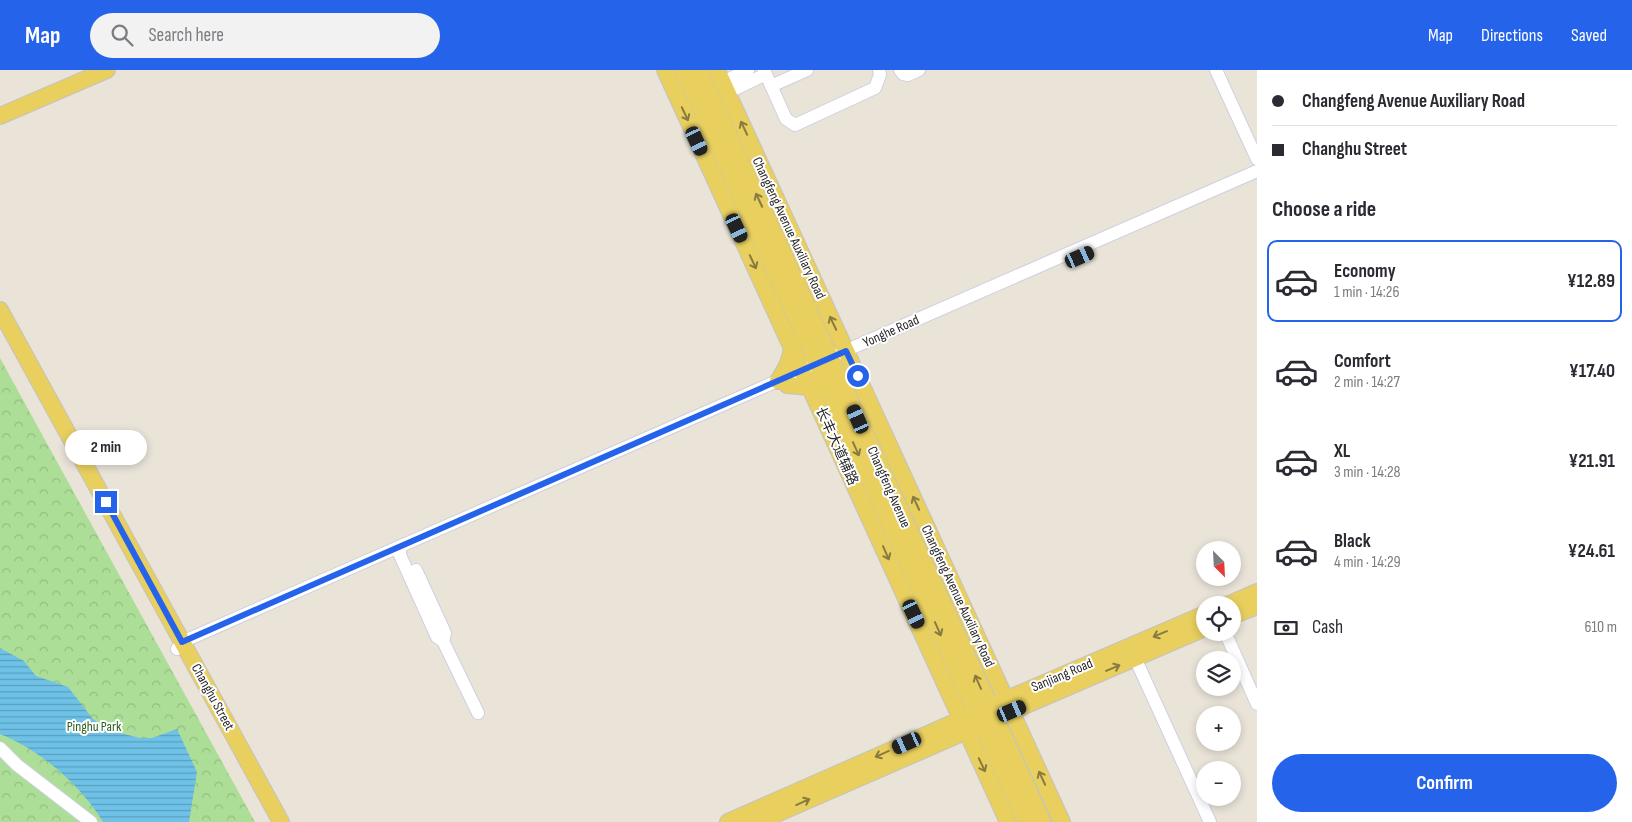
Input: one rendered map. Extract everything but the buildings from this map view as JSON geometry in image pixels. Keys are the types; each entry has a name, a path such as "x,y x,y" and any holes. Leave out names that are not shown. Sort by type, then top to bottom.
{"main road":[{"path":"0,107 84,70"},
{"path":"0,116 106,70"},
{"name":"长丰大道辅路","path":"665,70 792,346 817,370 978,719 1008,822"},
{"name":"Changfeng Avenue","path":"683,70 711,95 745,204 817,370 1026,822"},
{"name":"Changfeng Avenue","path":"700,70 817,370 829,389 978,719 1042,822"},
{"name":"Changfeng Avenue Auxiliary Road","path":"717,70 711,95 848,354 1062,822"},
{"path":"729,212 745,204"},
{"name":"Changhu Street","path":"0,310 182,646 272,822"},
{"name":"Changhu Street","path":"0,325 281,822"},
{"path":"783,383 792,346"},
{"path":"783,383 817,370"},
{"path":"1241,599 1257,592"},
{"path":"1241,612 1257,606"},
{"name":"Sanjiang Road","path":"758,822 1196,618"},
{"name":"Sanjiang Road","path":"1009,705 1135,658 1196,632"},
{"name":"Sanjiang Road","path":"728,822 978,719"}],"street":[{"path":"711,95 728,80 748,70"},
{"path":"771,86 807,70"},
{"path":"711,95 733,90 765,72 786,119 795,125 875,88 880,75 879,70"},
{"path":"900,70 903,74 908,75 919,70"},
{"path":"1216,70 1257,159"},
{"path":"1222,70 1257,146"},
{"name":"Yonghe Road","path":"817,370 848,354 1257,171"},
{"name":"Yonghe Road","path":"848,354 1257,180"},
{"path":"182,646 403,551 783,383"},
{"path":"403,551 437,637 443,641 478,713"},
{"path":"1229,641 1257,704"},
{"path":"1135,658 1210,822"},
{"path":"0,748 17,765 91,822"}],"green space":[{"name":"Pinghu Park","path":"0,358 255,822 0,822"}],"water":[{"path":"0,648 24,661 36,676 68,687 93,719 108,730 140,738 152,738 177,729 197,772 189,822 103,822 83,795 58,770 30,749 0,734"}],"route":[{"path":"106,502 182,642 846,351 858,376"}]}
